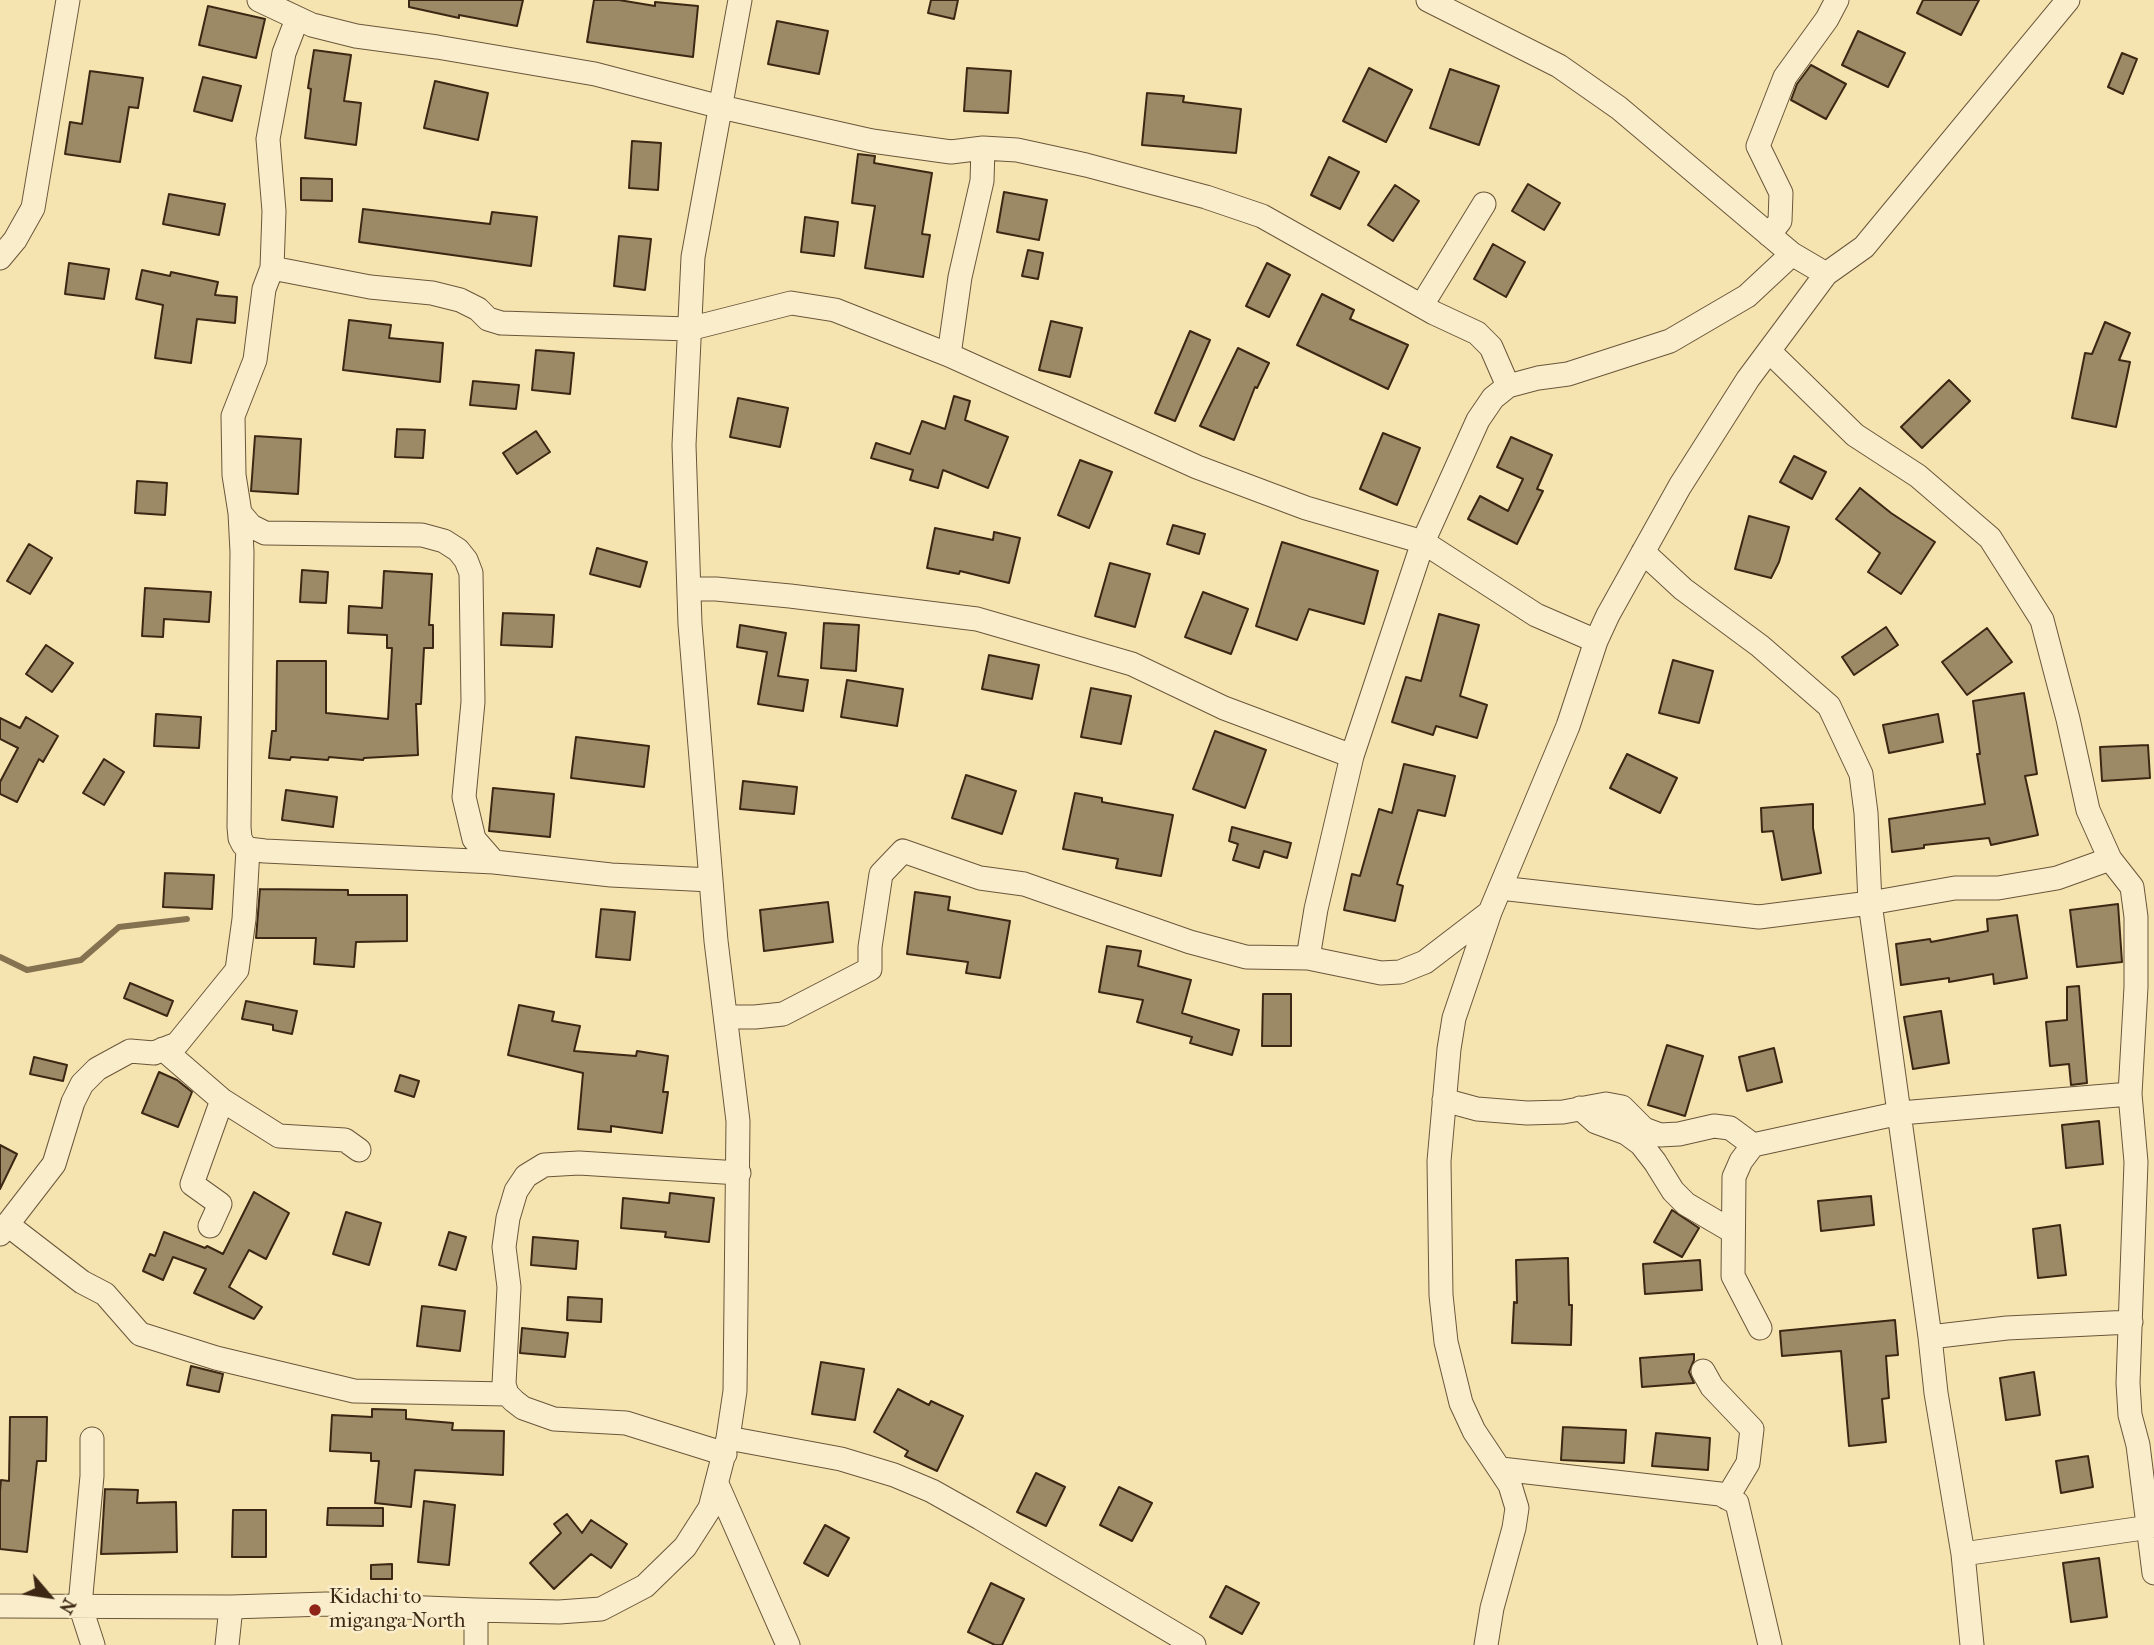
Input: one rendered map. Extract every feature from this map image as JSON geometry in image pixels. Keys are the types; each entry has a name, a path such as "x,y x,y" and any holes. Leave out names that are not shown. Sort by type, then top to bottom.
{"street":[{"path":"0,258 15,240 33,208 68,0"},
{"path":"259,0 312,25 356,36 595,74 721,107 872,141 951,152 983,148 1017,150 1206,197 1262,216 1422,306 1477,333 1491,347 1508,386"},
{"path":"0,1606 231,1607 326,1604 559,1612 601,1609 645,1587 685,1546 710,1508 727,1446 737,1356 738,1121 711,880 688,589 684,445 693,257 740,0"},
{"path":"1428,0 1457,7 1559,66 1619,108 1792,254 1826,274"},
{"path":"1769,235 1780,221 1781,193 1758,146 1785,77 1838,0"},
{"path":"1486,1645 1492,1608 1517,1508 1510,1485 1474,1431 1461,1404 1446,1342 1441,1295 1439,1161 1454,1018 1461,992 1490,912 1568,726 1596,641 1680,486 1748,379 1826,274 1864,247 2068,0"},
{"path":"297,19 284,52 268,139 274,211 272,268 264,289 255,360 233,416 234,475 242,552 239,827 240,838 248,849 244,919 237,970 177,1044 154,1053 130,1051 97,1069 82,1084 73,1102 54,1164 4,1229 82,1282 105,1294 140,1334 216,1358 354,1391 507,1394 523,1408 554,1419 626,1423 727,1446 841,1459 894,1475 980,1518 1194,1645"},
{"path":"949,355 960,277 982,181 983,148"},
{"path":"1422,306 1484,204"},
{"path":"1308,958 1315,909 1352,756 1423,542 1478,420 1493,398 1508,386 1568,374 1670,341 1747,296 1792,254"},
{"path":"272,268 370,287 432,293 478,309 488,319 501,323 690,329 791,303 835,310 949,355 1198,467 1306,508 1423,542 1536,615 1596,641"},
{"path":"1769,351 1855,435 1918,477 1990,538 2042,620 2088,810 2110,859 2132,887 2136,917 2136,987 2130,1094 2136,1162 2128,1383 2130,1415 2138,1445 2154,1573"},
{"path":"240,513 251,526 265,533 422,535 444,541 458,550 466,560 471,573 473,702 464,797 474,839 494,862"},
{"path":"1643,552 1683,589 1760,646 1829,706 1861,774 1866,813 1870,903 1936,1393 1964,1554 1972,1645"},
{"path":"688,589 790,596 977,619 1132,664 1224,708 1352,756"},
{"path":"248,849 494,862 611,875 711,880"},
{"path":"726,1017 783,1014 870,970 870,947 881,874 903,851 980,878 1024,884 1190,943 1246,957 1308,958 1381,973 1400,972 1425,962 1490,912"},
{"path":"1500,888 1759,917 1870,903 1955,888 1998,888 2057,878 2110,859"},
{"path":"163,1049 222,1100 279,1136 345,1140 359,1150"},
{"path":"1760,1328 1733,1276 1734,1177 1753,1145 1900,1113 2130,1094"},
{"path":"210,1226 220,1204 192,1184 222,1100"},
{"path":"1444,1100 1477,1109 1527,1113 1563,1112 1605,1104 1622,1107 1644,1129 1660,1135 1679,1134 1714,1126 1730,1128 1753,1145"},
{"path":"1580,1108 1596,1122 1626,1133 1641,1144 1656,1162 1673,1191 1686,1204 1732,1231"},
{"path":"507,1394 504,1374 509,1287 504,1247 512,1204 526,1176 544,1165 579,1163 739,1173"},
{"path":"1930,1337 2018,1327 2131,1322"},
{"path":"1703,1371 1712,1387 1752,1429 1748,1463 1727,1498"},
{"path":"92,1439 92,1476 80,1605 93,1645"},
{"path":"1501,1469 1720,1494 1737,1503 1770,1645"},
{"path":"717,1484 788,1645"},
{"path":"1964,1554 2150,1527"},
{"path":"226,1645 231,1607"},
{"path":"476,1610 476,1645"}],"building":[{"path":"409,0 523,0 517,26 459,15 459,18 409,7"},
{"path":"594,0 619,0 655,6 655,2 698,6 693,57 587,42"},
{"path":"931,0 958,0 954,19 928,13"},
{"path":"1923,0 1979,0 1961,35 1917,13"},
{"path":"208,6 265,19 256,58 199,45"},
{"path":"777,21 828,31 819,74 768,64"},
{"path":"1858,31 1905,53 1888,87 1842,65"},
{"path":"314,50 351,55 344,101 361,103 356,145 305,138 311,89 308,88"},
{"path":"2122,53 2137,59 2123,94 2108,87"},
{"path":"1811,65 1846,84 1826,119 1791,100 1797,84"},
{"path":"967,68 1011,71 1008,113 964,111"},
{"path":"1369,68 1412,90 1386,142 1343,121"},
{"path":"1450,69 1499,86 1479,145 1430,128"},
{"path":"90,71 143,78 138,108 129,107 120,162 65,154 70,122 82,124"},
{"path":"203,77 241,86 232,121 194,111"},
{"path":"435,81 488,93 478,140 424,128"},
{"path":"1147,93 1184,96 1183,102 1241,109 1236,153 1142,145"},
{"path":"632,141 661,143 658,190 629,188"},
{"path":"858,154 875,156 874,163 932,173 922,234 930,235 923,277 865,268 875,206 852,203"},
{"path":"1329,157 1359,172 1340,209 1311,195"},
{"path":"301,178 332,179 332,201 301,200"},
{"path":"1528,184 1560,203 1544,230 1512,211"},
{"path":"1395,185 1419,201 1393,241 1368,225"},
{"path":"1004,192 1047,200 1039,240 997,232"},
{"path":"169,194 225,204 219,235 163,224"},
{"path":"363,209 490,224 492,212 537,217 531,266 359,242"},
{"path":"805,217 838,222 834,256 801,252"},
{"path":"619,236 651,239 645,290 614,286"},
{"path":"1493,244 1525,262 1506,297 1474,279"},
{"path":"1028,250 1043,253 1038,279 1022,276"},
{"path":"69,263 109,269 104,299 65,294"},
{"path":"1267,263 1290,275 1269,317 1246,306"},
{"path":"142,270 170,276 171,272 218,282 215,295 237,297 235,323 197,319 191,363 155,358 163,305 136,299"},
{"path":"1322,294 1354,310 1350,319 1408,345 1388,389 1297,345"},
{"path":"349,320 391,325 389,338 443,343 440,382 343,370"},
{"path":"1051,321 1082,328 1070,377 1039,370"},
{"path":"2105,322 2130,333 2119,360 2130,362 2116,427 2072,418 2085,353 2092,354"},
{"path":"1190,331 1210,340 1175,421 1155,413"},
{"path":"1238,348 1269,363 1257,388 1255,387 1234,440 1200,426"},
{"path":"536,350 574,353 570,394 532,390"},
{"path":"1949,380 1970,401 1922,448 1901,427"},
{"path":"473,381 519,385 516,409 470,405"},
{"path":"954,396 970,401 965,420 1008,437 988,488 943,470 938,488 910,480 913,470 871,458 876,443 910,454 922,421 945,429"},
{"path":"738,398 788,408 780,447 730,437"},
{"path":"397,429 425,430 423,458 395,457"},
{"path":"536,431 550,452 517,474 503,453"},
{"path":"1383,433 1420,448 1397,505 1360,489"},
{"path":"255,436 301,439 298,494 251,491"},
{"path":"1511,437 1552,455 1537,489 1543,491 1517,544 1468,519 1480,496 1508,511 1523,479 1497,467"},
{"path":"1794,456 1826,472 1812,499 1780,482"},
{"path":"1080,460 1112,472 1089,528 1058,515"},
{"path":"137,481 167,483 165,515 135,513"},
{"path":"1860,488 1891,513 1935,542 1901,594 1868,572 1880,553 1836,519"},
{"path":"1749,516 1789,527 1779,562 1771,578 1735,569"},
{"path":"1173,525 1205,534 1199,554 1167,544"},
{"path":"935,528 993,540 994,532 1020,538 1009,583 960,571 959,574 927,568"},
{"path":"1282,542 1378,571 1364,624 1309,609 1297,640 1256,626"},
{"path":"29,544 52,558 30,594 7,581"},
{"path":"597,548 647,562 640,587 590,574"},
{"path":"1110,563 1150,574 1135,627 1095,616"},
{"path":"302,570 328,572 326,603 300,602"},
{"path":"384,571 432,574 429,625 433,625 433,648 424,648 421,704 416,704 418,755 363,760 329,757 328,760 269,758 272,731 276,731 277,661 326,661 326,713 388,719 392,648 387,648 387,635 348,633 349,606 382,608"},
{"path":"145,588 211,592 209,622 164,619 163,637 142,636"},
{"path":"1203,592 1248,609 1231,654 1185,637"},
{"path":"503,613 554,615 552,647 501,645"},
{"path":"1439,614 1479,625 1460,696 1487,705 1477,738 1436,726 1433,735 1392,722 1406,677 1421,681"},
{"path":"824,623 859,625 856,671 821,668"},
{"path":"740,625 786,633 778,676 808,680 803,711 758,704 767,652 737,647"},
{"path":"1886,627 1898,645 1854,675 1842,657"},
{"path":"1987,628 2012,662 1967,695 1942,662"},
{"path":"46,645 73,663 52,692 26,674"},
{"path":"989,655 1039,665 1032,699 982,689"},
{"path":"1673,660 1713,671 1699,723 1659,713"},
{"path":"847,680 903,689 897,726 841,717"},
{"path":"1091,688 1131,696 1121,744 1081,737"},
{"path":"2024,693 2037,774 2025,776 2038,835 1991,845 1989,838 1924,845 1924,848 1892,852 1889,819 1985,804 1977,754 1980,754 1973,701"},
{"path":"156,714 201,717 199,748 154,746"},
{"path":"1938,714 1943,742 1889,753 1883,725"},
{"path":"26,717 58,736 43,762 39,759 17,802 0,794 0,782 18,748 0,739 0,718 20,728"},
{"path":"1215,731 1266,750 1245,808 1193,789"},
{"path":"576,737 649,746 644,787 571,778"},
{"path":"2148,745 2150,778 2102,781 2100,747"},
{"path":"1627,754 1677,778 1660,813 1610,788"},
{"path":"104,759 124,772 104,805 83,793"},
{"path":"1404,764 1455,776 1445,816 1418,810 1397,884 1403,886 1395,921 1344,910 1352,874 1360,876 1379,809 1392,813"},
{"path":"966,775 1016,791 1002,834 952,818"},
{"path":"743,781 797,787 794,814 740,809"},
{"path":"493,788 554,794 550,837 489,831"},
{"path":"286,790 337,797 333,827 282,820"},
{"path":"1075,793 1102,798 1102,802 1173,815 1161,876 1116,868 1118,859 1063,849"},
{"path":"1813,804 1813,828 1821,873 1782,880 1773,831 1762,832 1761,808"},
{"path":"1232,827 1291,843 1287,858 1264,851 1259,868 1233,860 1238,844 1229,841"},
{"path":"165,873 214,875 212,909 163,907"},
{"path":"260,889 348,890 348,895 407,895 407,941 356,942 354,967 314,964 316,938 256,938"},
{"path":"915,892 950,897 948,910 1010,921 1000,978 966,973 968,962 907,954"},
{"path":"828,902 833,942 764,951 760,910"},
{"path":"2118,904 2122,962 2077,967 2070,910"},
{"path":"601,909 635,912 630,960 596,957"},
{"path":"2017,915 2027,978 1994,984 1993,974 1949,982 1949,978 1901,985 1896,944 1930,939 1931,942 1988,931 1987,919"},
{"path":"1107,946 1141,951 1138,966 1191,980 1182,1013 1239,1030 1232,1055 1190,1043 1192,1037 1137,1022 1143,1000 1099,992"},
{"path":"130,983 173,1001 167,1016 124,998"},
{"path":"2079,986 2087,1083 2071,1085 2069,1064 2050,1066 2046,1022 2067,1020 2067,987"},
{"path":"1263,994 1291,994 1291,1046 1262,1046"},
{"path":"246,1001 297,1011 292,1034 273,1030 273,1025 242,1019"},
{"path":"519,1005 554,1012 552,1021 580,1026 574,1051 636,1056 637,1051 668,1056 663,1092 668,1092 662,1133 611,1126 611,1132 578,1129 583,1073 508,1055"},
{"path":"1941,1011 1949,1063 1913,1069 1904,1017"},
{"path":"1667,1045 1703,1056 1685,1116 1648,1105"},
{"path":"1774,1048 1782,1082 1747,1091 1739,1057"},
{"path":"34,1057 67,1065 63,1081 30,1074"},
{"path":"159,1072 177,1080 192,1092 178,1127 142,1113"},
{"path":"400,1075 419,1081 414,1097 395,1091"},
{"path":"2099,1121 2103,1164 2066,1168 2062,1125"},
{"path":"0,1145 17,1154 0,1189"},
{"path":"254,1192 289,1213 266,1259 249,1250 229,1287 262,1307 254,1319 194,1293 206,1269 173,1257 163,1280 143,1271 150,1254 155,1256 164,1232 223,1254"},
{"path":"670,1193 714,1198 709,1242 665,1237 666,1232 621,1228 623,1198 669,1203"},
{"path":"1871,1196 1874,1225 1821,1231 1818,1201"},
{"path":"1672,1210 1699,1228 1682,1257 1654,1242"},
{"path":"346,1212 381,1223 369,1265 333,1254"},
{"path":"2060,1225 2066,1275 2038,1278 2033,1229"},
{"path":"449,1232 466,1237 456,1270 439,1265"},
{"path":"533,1237 578,1241 576,1269 531,1265"},
{"path":"1568,1258 1569,1305 1572,1305 1571,1345 1512,1343 1514,1302 1517,1303 1516,1260"},
{"path":"1700,1260 1702,1290 1645,1294 1643,1264"},
{"path":"568,1297 602,1299 601,1322 567,1320"},
{"path":"422,1306 465,1311 460,1351 417,1346"},
{"path":"1895,1320 1898,1355 1886,1356 1889,1398 1882,1399 1886,1442 1849,1446 1841,1351 1782,1356 1780,1331"},
{"path":"522,1328 568,1333 565,1357 520,1353"},
{"path":"1694,1354 1689,1372 1694,1383 1642,1387 1640,1358"},
{"path":"821,1362 864,1369 855,1420 812,1414"},
{"path":"191,1366 223,1374 219,1392 187,1385"},
{"path":"2034,1372 2040,1415 2006,1420 2000,1378"},
{"path":"898,1389 929,1405 931,1401 963,1416 937,1471 905,1456 908,1451 874,1432"},
{"path":"372,1409 406,1410 406,1419 453,1423 452,1430 504,1431 503,1475 415,1470 411,1507 375,1503 379,1461 371,1461 371,1453 330,1451 332,1415 372,1417"},
{"path":"10,1417 47,1417 46,1461 37,1461 27,1552 0,1549 0,1491 1,1480 9,1481"},
{"path":"1563,1427 1626,1430 1624,1463 1561,1460"},
{"path":"1656,1433 1710,1438 1708,1470 1652,1466"},
{"path":"2088,1456 2093,1487 2061,1493 2056,1461"},
{"path":"1036,1473 1065,1487 1046,1526 1017,1512"},
{"path":"1119,1487 1152,1503 1132,1541 1100,1525"},
{"path":"105,1489 138,1490 137,1503 176,1502 177,1552 101,1554"},
{"path":"424,1501 455,1505 449,1565 418,1562"},
{"path":"328,1508 383,1508 383,1526 327,1525"},
{"path":"233,1510 266,1510 266,1557 232,1557"},
{"path":"567,1514 582,1533 591,1520 627,1544 611,1568 591,1554 554,1589 530,1563 561,1533 554,1524"},
{"path":"825,1525 849,1538 828,1576 804,1563"},
{"path":"2099,1558 2107,1617 2071,1622 2063,1563"},
{"path":"392,1564 392,1579 371,1579 371,1565"},
{"path":"991,1583 1024,1599 1002,1645 995,1645 968,1632"},
{"path":"1226,1586 1259,1603 1242,1634 1210,1617"}],"waterway":[{"path":"0,957 27,970 81,960 119,927 187,919"}],"place":[{"name":"Kidachi to miganga North","path":"315,1610"}]}
